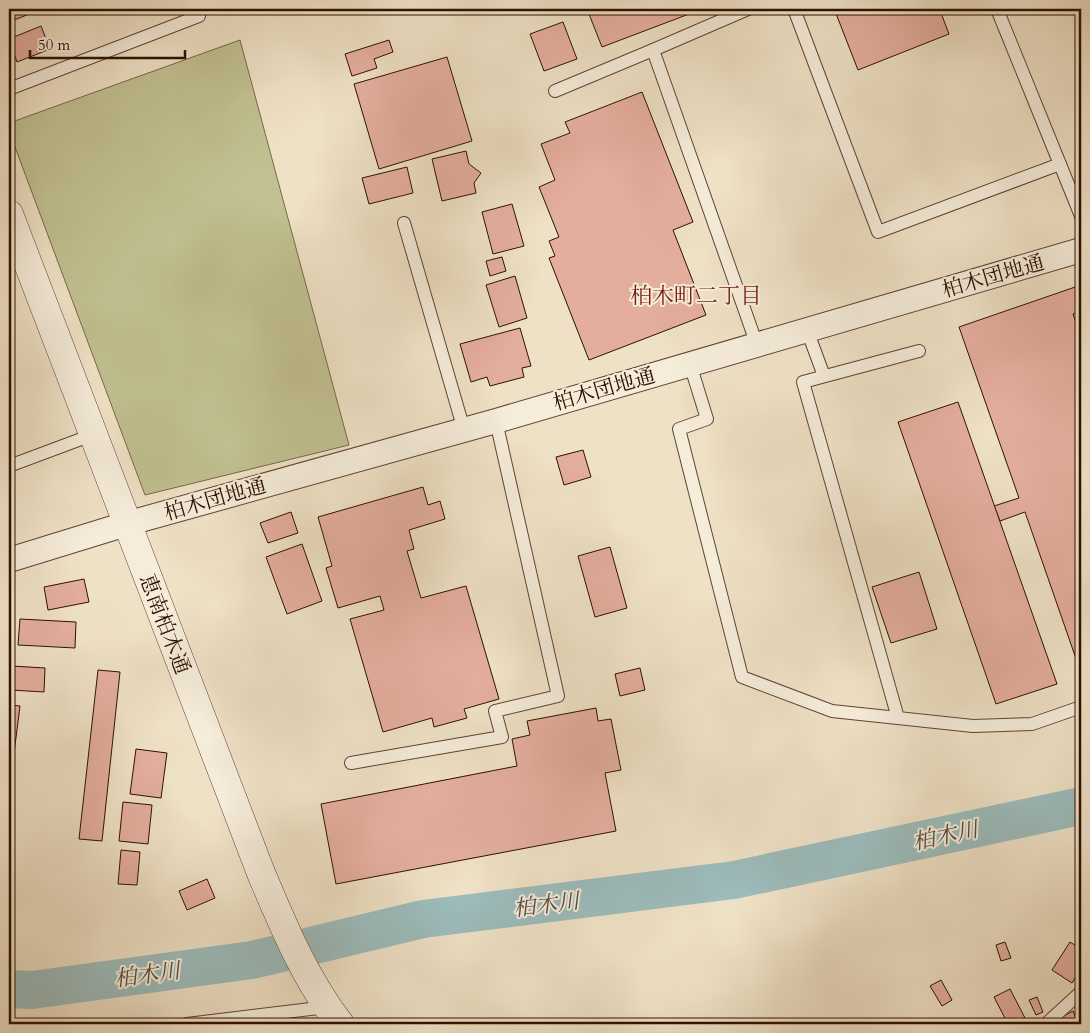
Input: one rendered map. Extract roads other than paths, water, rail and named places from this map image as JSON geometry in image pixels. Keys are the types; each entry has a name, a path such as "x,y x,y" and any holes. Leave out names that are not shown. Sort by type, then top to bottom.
{"street":[{"name":"恵南柏木通","path":"9,214 261,873 289,938 327,1006"},
{"name":"柏木団地通","path":"9,560 126,524 496,421 1081,250"}],"lane":[{"path":"555,90 748,9"},
{"path":"794,9 878,232 1060,164"},
{"path":"997,9 1081,216"},
{"path":"9,89 199,16"},
{"path":"653,50 756,345"},
{"path":"404,223 464,430"},
{"path":"807,330 824,376"},
{"path":"898,718 803,382 920,351"},
{"path":"690,364 708,418 679,429 742,677 832,712 973,726 1032,724 1081,707"},
{"path":"351,763 502,737 495,712 558,696 496,421"},
{"path":"9,466 92,435"},
{"path":"1046,1024 1081,992"},
{"path":"187,1024 327,1006"}],"waterway":[{"name":"柏木川","path":"9,989 32,990 252,960 423,919 734,880 1081,806"}],"district":[{"name":"柏木町二丁目","path":"696,295"}]}
